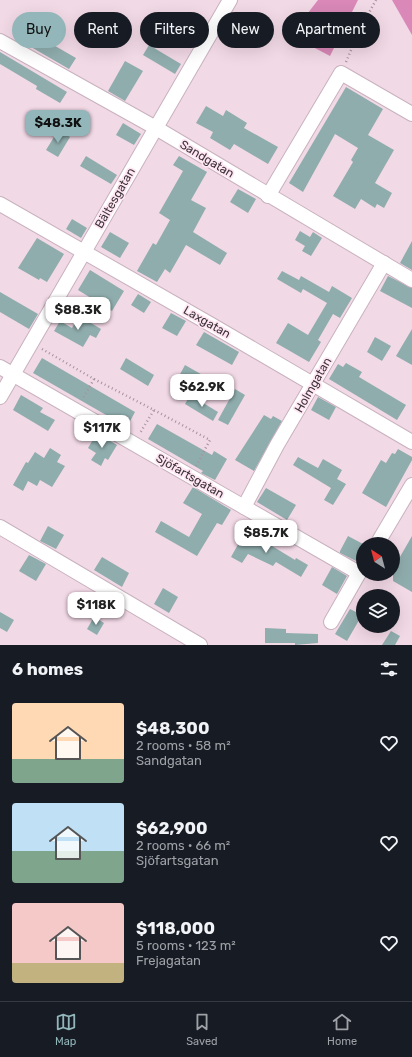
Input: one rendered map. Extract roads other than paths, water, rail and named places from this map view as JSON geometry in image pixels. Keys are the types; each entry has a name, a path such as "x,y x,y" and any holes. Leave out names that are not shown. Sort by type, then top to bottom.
{"street":[{"name":"Bältesgatan","path":"0,397 230,0"},
{"name":"Sandgatan","path":"0,41 156,128 268,196 412,280"},
{"path":"268,196 341,73 412,114"},
{"name":"Laxgatan","path":"0,204 412,442"},
{"name":"Holmgatan","path":"244,507 277,445 384,263"},
{"name":"Sjöfartsgatan","path":"0,367 244,507 356,567"},
{"path":"380,537 412,485"},
{"path":"0,527 200,645"},
{"path":"331,622 356,579"}]}
